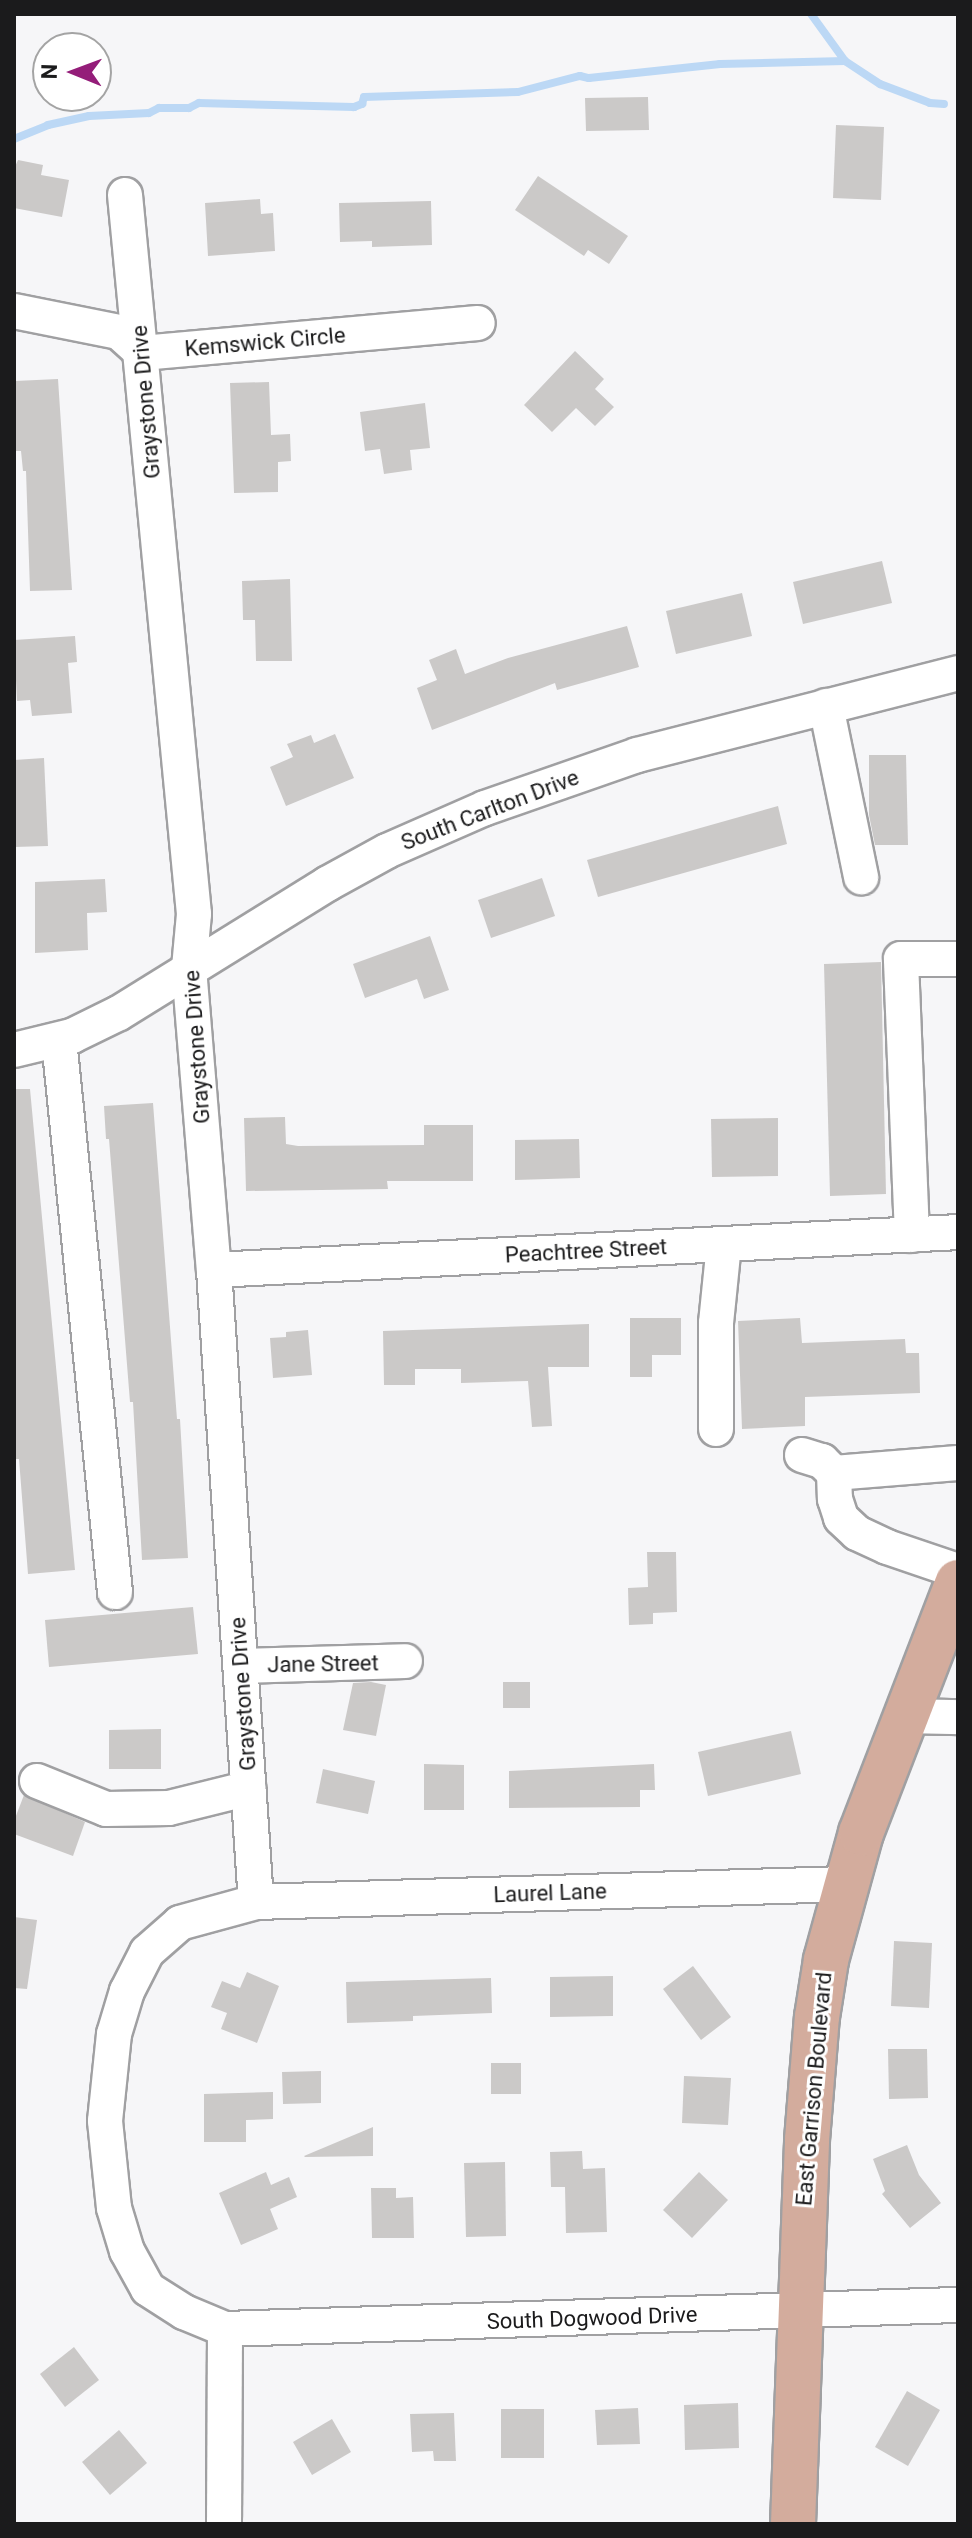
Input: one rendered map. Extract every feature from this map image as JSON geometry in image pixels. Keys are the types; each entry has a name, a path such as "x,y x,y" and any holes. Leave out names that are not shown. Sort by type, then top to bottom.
{"main road":[{"name":"East Garrison Boulevard","path":"793,2524 807,2140 817,2017 845,1884 877,1789 909,1716 958,1582"}],"street":[{"name":"Graystone Drive","path":"125,195 194,914 189,968 214,1270 256,1902"},
{"path":"14,311 119,332 142,353"},
{"name":"Kemswick Circle","path":"142,353 478,323"},
{"name":"South Carlton Drive","path":"14,1050 59,1040 119,1013 387,851 485,808 637,755 958,673"},
{"path":"826,706 861,877"},
{"path":"912,1235 901,959 958,959"},
{"path":"59,1040 115,1592"},
{"name":"Peachtree Street","path":"214,1270 958,1232"},
{"path":"716,1429 716,1323 724,1244"},
{"path":"802,1455 822,1461 834,1473 835,1499 841,1518 857,1533 958,1571"},
{"path":"834,1473 958,1463"},
{"name":"Jane Street","path":"241,1666 405,1661"},
{"path":"909,1716 958,1717"},
{"path":"37,1781 106,1809 169,1808 249,1788"},
{"name":"Laurel Lane","path":"225,2329 184,2312 148,2289 127,2251 107,2165 107,2077 114,2034 127,1991 147,1952 180,1923 256,1902 845,1884"},
{"name":"South Dogwood Drive","path":"225,2329 958,2305"},
{"path":"224,2524 225,2329"}],"building":[{"path":"648,97 649,130 586,131 585,98"},
{"path":"836,125 884,127 881,200 833,198"},
{"path":"18,160 43,165 41,175 69,180 62,217 14,208 14,169"},
{"path":"538,176 628,236 609,264 588,250 584,256 515,210"},
{"path":"260,199 261,214 273,213 275,251 208,256 205,203"},
{"path":"431,201 432,245 372,247 372,241 340,242 339,203"},
{"path":"575,351 604,379 595,389 614,407 595,426 576,408 552,432 524,405"},
{"path":"58,379 72,590 30,591 26,471 23,471 21,451 14,451 15,381"},
{"path":"269,382 271,435 290,434 291,461 278,462 278,492 234,493 230,383"},
{"path":"425,403 430,448 410,450 412,470 384,474 380,449 365,451 360,412"},
{"path":"882,561 892,603 803,624 793,582"},
{"path":"290,579 292,661 256,661 255,620 243,620 242,581"},
{"path":"742,593 752,636 676,654 666,611"},
{"path":"627,626 639,667 557,690 555,683 432,730 417,688 437,680 429,660 456,649 465,674 508,658"},
{"path":"75,636 77,662 68,663 72,713 32,716 30,700 17,701 14,640"},
{"path":"335,734 354,778 286,806 270,767 293,757 287,744 311,735 314,743"},
{"path":"869,755 906,755 908,845 875,845 869,815"},
{"path":"44,758 48,846 14,847 14,760"},
{"path":"778,806 787,844 598,897 587,860"},
{"path":"542,878 555,916 491,938 478,900"},
{"path":"105,879 107,912 87,913 88,950 35,953 35,882"},
{"path":"430,936 449,990 424,999 417,979 365,998 353,964"},
{"path":"881,962 886,1194 830,1196 824,964"},
{"path":"14,1089 30,1089 75,1570 28,1574 19,1459 14,1459"},
{"path":"153,1103 177,1419 180,1419 188,1558 142,1560 133,1402 130,1402 104,1106"},
{"path":"285,1117 286,1144 298,1146 424,1145 424,1125 473,1125 473,1181 387,1181 388,1189 246,1191 244,1118"},
{"path":"778,1118 778,1176 712,1177 711,1119"},
{"path":"579,1139 580,1178 515,1180 515,1140"},
{"path":"630,1318 681,1318 681,1355 652,1355 652,1377 630,1377"},
{"path":"800,1318 802,1343 905,1339 906,1353 919,1353 920,1393 805,1397 805,1426 742,1429 738,1321"},
{"path":"589,1324 589,1367 548,1367 552,1426 532,1427 528,1381 461,1383 461,1369 415,1369 415,1385 384,1385 383,1331"},
{"path":"308,1330 312,1375 273,1378 270,1338 286,1337 286,1332"},
{"path":"647,1552 676,1552 677,1612 653,1613 653,1624 629,1625 628,1588 648,1587"},
{"path":"193,1607 198,1654 49,1667 45,1620"},
{"path":"503,1682 530,1682 530,1708 503,1708"},
{"path":"353,1683 386,1685 376,1736 343,1730"},
{"path":"161,1729 161,1769 109,1769 109,1730"},
{"path":"791,1731 801,1774 708,1796 698,1752"},
{"path":"424,1764 464,1765 464,1810 424,1810"},
{"path":"654,1764 655,1790 640,1790 640,1807 509,1808 509,1771"},
{"path":"323,1769 375,1781 368,1814 316,1803"},
{"path":"24,1795 85,1822 73,1856 14,1834 14,1821"},
{"path":"14,1917 37,1920 27,1989 14,1988"},
{"path":"894,1941 932,1943 929,2008 891,2006"},
{"path":"693,1966 731,2017 701,2040 663,1989"},
{"path":"247,1972 279,1986 257,2043 221,2029 227,2013 211,2007 222,1981 240,1988"},
{"path":"613,1976 613,2016 550,2017 550,1977"},
{"path":"491,1978 492,2013 413,2016 413,2021 347,2023 346,1982"},
{"path":"888,2049 927,2049 928,2098 889,2099"},
{"path":"491,2063 521,2063 521,2094 491,2094"},
{"path":"321,2071 321,2103 283,2104 282,2072"},
{"path":"684,2076 731,2078 728,2125 682,2123"},
{"path":"273,2092 273,2119 246,2120 246,2142 204,2142 204,2094"},
{"path":"373,2127 373,2156 304,2156"},
{"path":"907,2145 919,2175 941,2203 910,2228 882,2194 885,2191 873,2159"},
{"path":"582,2151 583,2169 605,2168 607,2232 566,2233 565,2187 551,2187 550,2152"},
{"path":"505,2162 506,2236 466,2237 464,2163"},
{"path":"266,2172 271,2185 289,2177 297,2197 270,2209 278,2229 241,2245 219,2193"},
{"path":"699,2172 728,2200 692,2238 663,2210"},
{"path":"371,2188 396,2188 396,2198 413,2197 414,2238 372,2238"},
{"path":"74,2347 99,2380 65,2407 40,2374"},
{"path":"907,2391 940,2410 908,2466 875,2447"},
{"path":"738,2403 739,2448 685,2450 684,2405"},
{"path":"638,2408 640,2444 597,2445 595,2410"},
{"path":"501,2409 544,2409 544,2458 501,2458"},
{"path":"454,2413 456,2461 434,2461 433,2451 412,2452 410,2414"},
{"path":"332,2419 351,2452 312,2475 293,2442"},
{"path":"119,2430 147,2463 110,2495 82,2462"}],"waterway":[{"path":"811,14 845,61 880,84 930,103 944,104"},
{"path":"14,139 48,125 89,116 149,113 159,108 189,108 199,103 354,107 362,104 364,97 518,92 580,76 589,78 720,64 845,61"}]}
